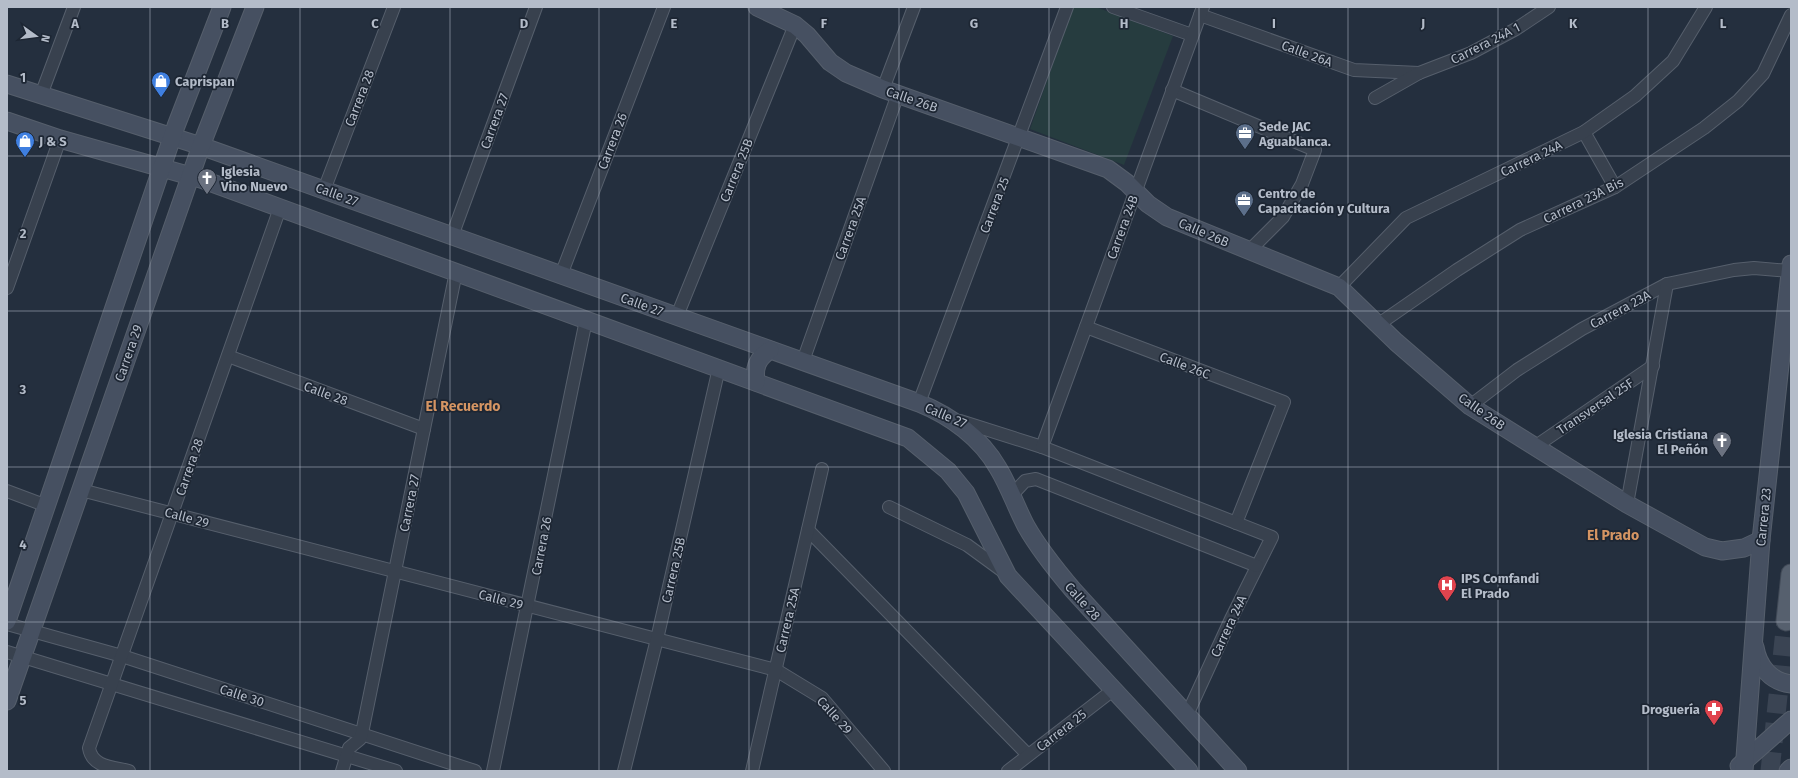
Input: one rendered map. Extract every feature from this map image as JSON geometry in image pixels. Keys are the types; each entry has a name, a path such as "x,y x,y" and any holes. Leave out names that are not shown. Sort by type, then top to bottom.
{"main road":[{"path":"1786,621 1791,574"}],"street":[{"path":"41,95 74,7"},
{"name":"Carrera 29","path":"7,622 172,136 222,7"},
{"name":"Carrera 29","path":"7,702 15,655 32,630 201,146 255,7"},
{"name":"Carrera 28","path":"324,190 394,7"},
{"name":"Carrera 27","path":"452,236 536,7"},
{"name":"Carrera 26","path":"561,275 664,7"},
{"name":"Calle 26B","path":"757,7 795,25 807,35 830,62 846,73 1019,138 1108,169 1121,177 1136,190 1148,204 1167,217 1339,287 1470,406 1627,504 1710,548 1732,550 1750,546 1761,540"},
{"name":"Carrera 25A","path":"803,361 891,91 914,7"},
{"name":"Carrera 25","path":"919,403 1067,7"},
{"path":"1113,7 1192,35"},
{"name":"Carrera 24A 1","path":"1374,98 1419,73 1471,53 1516,29 1549,7"},
{"name":"Carrera 24A","path":"1339,287 1406,218 1584,132 1635,96 1673,61 1706,7"},
{"name":"Carrera 24B","path":"1042,447 1201,11"},
{"name":"Calle 26A","path":"1201,11 1354,70 1419,73"},
{"name":"Carrera 23A Bis","path":"1379,324 1457,270 1520,230 1615,187 1704,128 1738,101 1763,74 1791,15"},
{"name":"Carrera 25B","path":"677,316 795,25"},
{"name":"Calle 27","path":"7,84 201,146 803,361 919,403 949,417 1042,447 1272,538"},
{"path":"1172,90 1316,150 1302,184 1283,217 1249,251"},
{"path":"7,121 60,139 191,176 908,438 948,470 966,493 1008,576"},
{"path":"1584,132 1615,187"},
{"path":"7,288 60,139"},
{"name":"Carrera 28","path":"129,771 100,764 94,760 90,748 280,208"},
{"name":"Carrera 23A","path":"1470,406 1517,370 1582,329 1667,284 1734,270 1790,267"},
{"name":"Carrera 23","path":"1740,768 1761,540 1790,267"},
{"name":"Carrera 27","path":"362,733 456,272"},
{"path":"1627,504 1654,366 1667,284"},
{"name":"Carrera 26","path":"493,771 586,320"},
{"name":"Calle 26C","path":"1086,327 1284,402 1236,523"},
{"path":"737,375 747,364 750,357 749,342"},
{"path":"756,382 756,363 761,356 770,350"},
{"name":"Calle 28","path":"228,356 424,429"},
{"name":"Transversal 25F","path":"1536,446 1654,366"},
{"name":"Carrera 25B","path":"624,771 657,639 719,368"},
{"name":"Calle 28","path":"949,417 984,448 998,467 1026,526 1049,561 1073,590 1238,771"},
{"name":"Carrera 25A","path":"752,771 822,469"},
{"path":"1012,495 1025,482 1036,479 1257,566"},
{"name":"Calle 29","path":"81,490 776,670 822,698 884,771"},
{"path":"7,491 47,506"},
{"path":"889,507 967,545 1008,576 1184,769"},
{"path":"808,530 1028,755"},
{"name":"Carrera 24A","path":"1187,716 1257,566 1272,538"},
{"name":"Calle 30","path":"7,622 122,656 475,771"},
{"path":"1754,627 1755,650 1761,666 1771,676 1781,682 1791,684"},
{"name":"Calle 30","path":"15,655 112,683 396,771"},
{"name":"Carrera 25","path":"1008,771 1113,690"},
{"path":"1740,768 1791,720"},
{"path":"342,771 349,748 360,739 362,733"},
{"path":"1788,771 1791,768"}],"green space":[{"path":"1073,7 1096,7 1173,36 1124,165 1030,129"}],"tunnel":[{"path":"1770,771 1786,621"}],"place":[{"name":"Caprispan","path":"161,98"},
{"name":"Sede JAC Aguablanca.","path":"1245,150"},
{"name":"J & S","path":"25,158"},
{"name":"Iglesia Vino Nuevo","path":"207,195"},
{"name":"Centro de Capacitación y Cultura","path":"1244,217"},
{"name":"Iglesia Cristiana El Peñón","path":"1722,458"},
{"name":"IPS Comfandi El Prado","path":"1447,602"},
{"name":"Droguería","path":"1714,726"}],"district":[{"name":"El Recuerdo","path":"463,406"},
{"name":"El Prado","path":"1613,535"}]}
